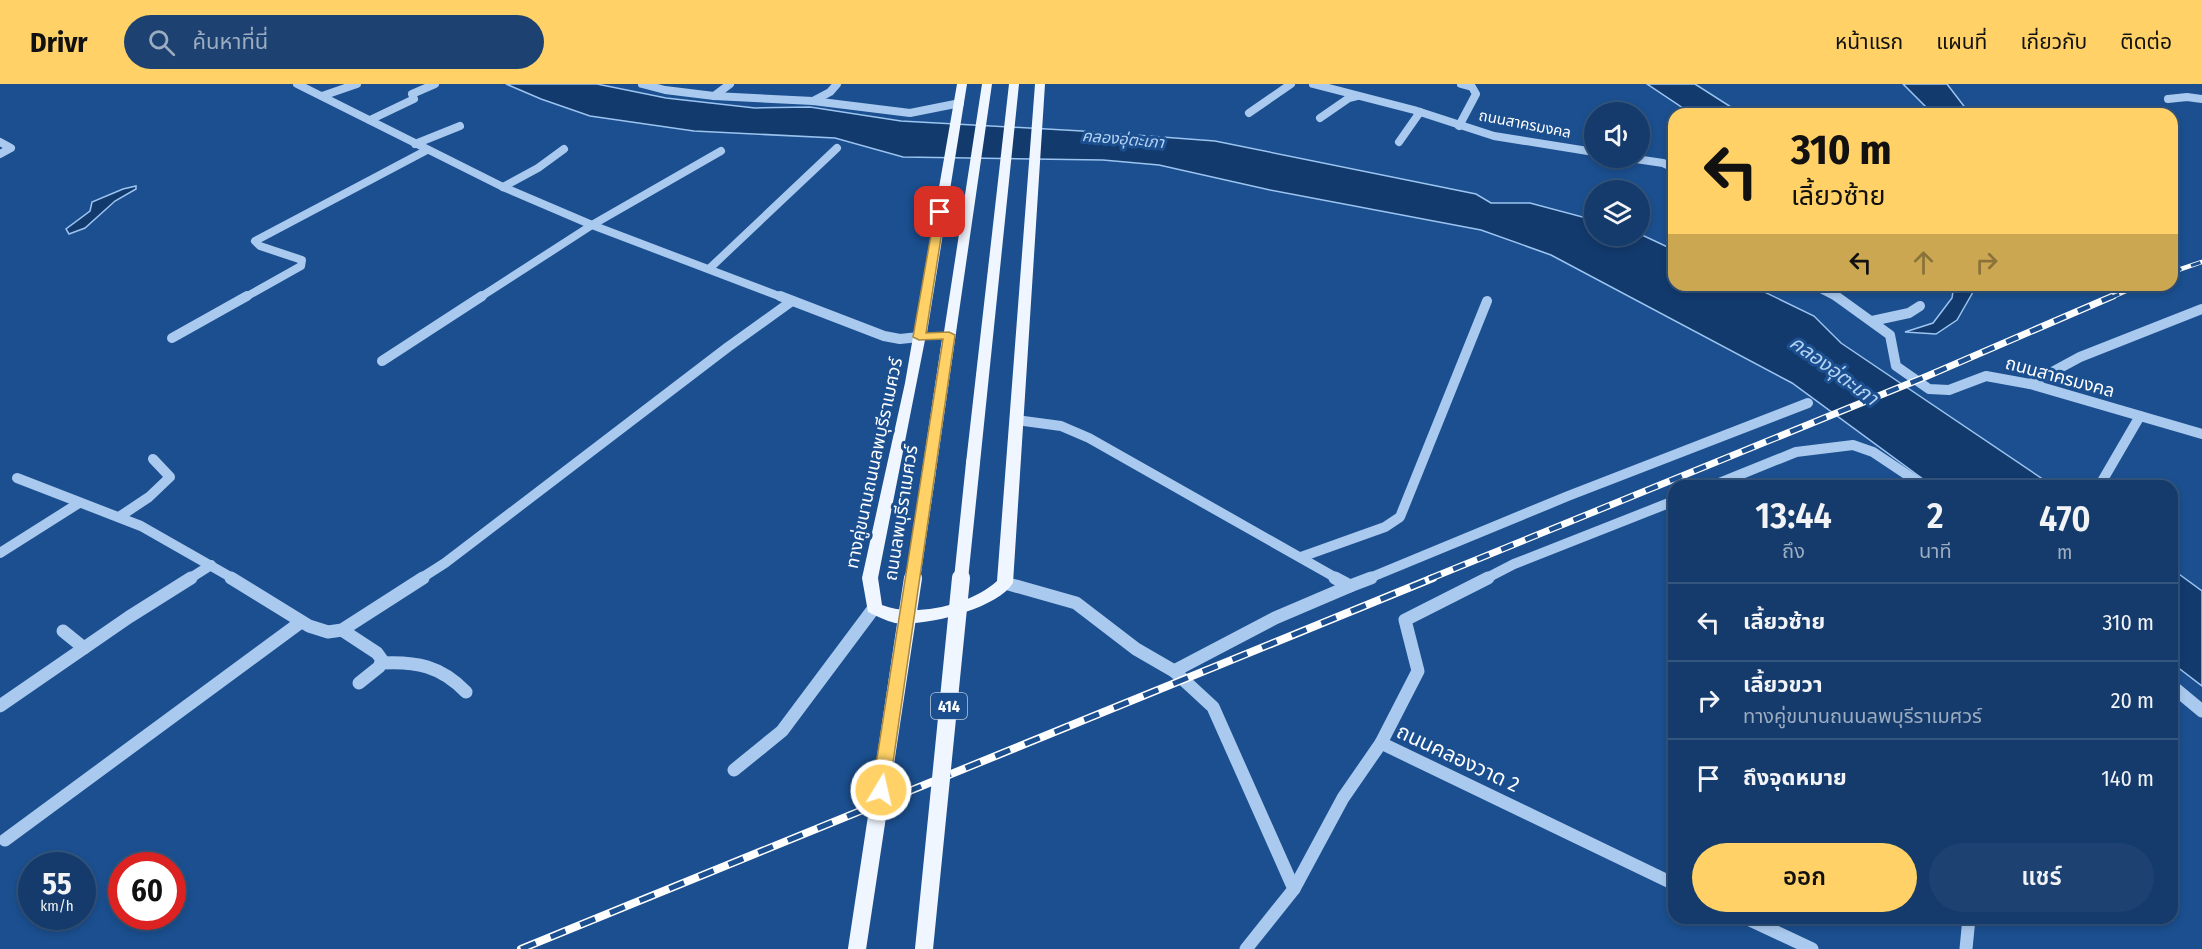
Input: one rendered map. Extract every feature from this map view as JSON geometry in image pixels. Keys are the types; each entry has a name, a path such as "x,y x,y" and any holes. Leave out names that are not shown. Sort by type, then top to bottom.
{"main road":[{"name":"ทางคู่ขนานถนนลพบุรีราเมศวร์","path":"874,608 870,578 912,383 962,84"},
{"name":"ถนนลพบุรีราเมศวร์","path":"857,949 987,84"},
{"name":"414","path":"924,949 1014,84"},
{"path":"874,608 896,617 944,613 993,594 1005,583 1036,167 1040,84"},
{"path":"919,337 949,335"}],"street":[{"path":"322,96 357,84"},
{"path":"370,120 414,99 412,94 435,84"},
{"path":"642,84 665,90 714,96 813,101 910,113 960,105"},
{"path":"714,96 730,84"},
{"path":"813,101 830,92 837,84"},
{"path":"1249,113 1291,84"},
{"name":"ถนนสาครมงคล","path":"1313,84 1420,112 1494,136 1584,150"},
{"path":"1459,126 1476,94 1472,87 1461,84"},
{"path":"303,85 503,187 592,225 711,268 884,336 900,339 919,337"},
{"path":"2168,99 2187,96 2202,99"},
{"path":"1320,118 1349,98 1361,97"},
{"path":"1399,142 1420,112"},
{"path":"415,144 460,126"},
{"path":"0,142 11,148 0,154"},
{"path":"503,187 538,168 564,148"},
{"path":"711,268 837,148"},
{"path":"172,338 301,266 302,261 260,246 255,241 427,150"},
{"path":"382,361 592,225 720,151"},
{"path":"1650,161 1668,165"},
{"name":"ถนนสาครมงคล","path":"1833,291 1890,335 1896,366 1929,389 1949,390 1986,376 2030,384 2202,434"},
{"path":"17,478 141,526 212,565 301,622 328,632 342,630 445,563 728,347 792,301"},
{"path":"1301,557 1385,527 1400,517 1487,301"},
{"path":"1872,321 1909,313 1920,306"},
{"path":"2030,384 2080,357 2202,309"},
{"path":"1174,671 1275,618 1350,586 1568,496 1808,403"},
{"path":"2103,480 2140,416"},
{"path":"1016,420 1061,426 1089,438 1350,586"},
{"path":"1738,480 1796,452 1853,445 1873,452 1915,480"},
{"path":"119,517 149,496 170,477 153,459"},
{"path":"0,553 79,503"},
{"path":"1381,743 1418,671 1405,620 1514,564 1668,503"},
{"path":"0,706 129,617 212,565"},
{"path":"1005,583 1076,603 1136,649 1174,671 1213,707 1294,889"},
{"path":"734,770 782,731 874,608"},
{"path":"5,840 301,622"},
{"path":"342,630 377,653 382,660 380,667 359,683"},
{"path":"63,631 84,648"},
{"path":"381,663 411,662 442,670 455,679 466,692"},
{"path":"2178,691 2202,711"},
{"name":"ถนนคลองวาด 2","path":"1246,949 1294,889 1343,798 1381,743 1668,881"},
{"path":"1759,924 1812,949"},
{"path":"1966,949 1968,924"}],"water":[{"name":"คลองอุ่ตะเภา","path":"506,84 597,84 666,98 755,108 810,107 901,121 1215,141 1476,194 1491,203 1530,203 1584,217 1584,246 1650,246 1650,239 1668,247 1668,291 1762,291 1814,316 1841,343 2044,480 1923,479 1792,383 1551,255 1481,230 1270,190 1159,165 1103,160 903,157 835,138 694,131 590,116"},
{"path":"1647,84 1695,84 1733,108 1683,108"},
{"path":"1903,84 1947,84 1965,108 1927,108"},
{"path":"136,186 136,189 115,201 85,228 69,234 66,229 90,211 92,202"},
{"path":"1953,291 1974,291 1957,320 1936,334 1905,332 1933,323 1952,298"},
{"path":"2178,573 2202,591 2202,686 2178,668"}],"railway":[{"path":"2178,270 2202,262"},
{"path":"2110,298 2126,291"},
{"path":"1672,480 1925,377 2113,296"},
{"path":"1429,579 1668,482"},
{"path":"521,949 1433,578"}],"route":[{"path":"881,790 949,335 919,337 940,212"}]}
